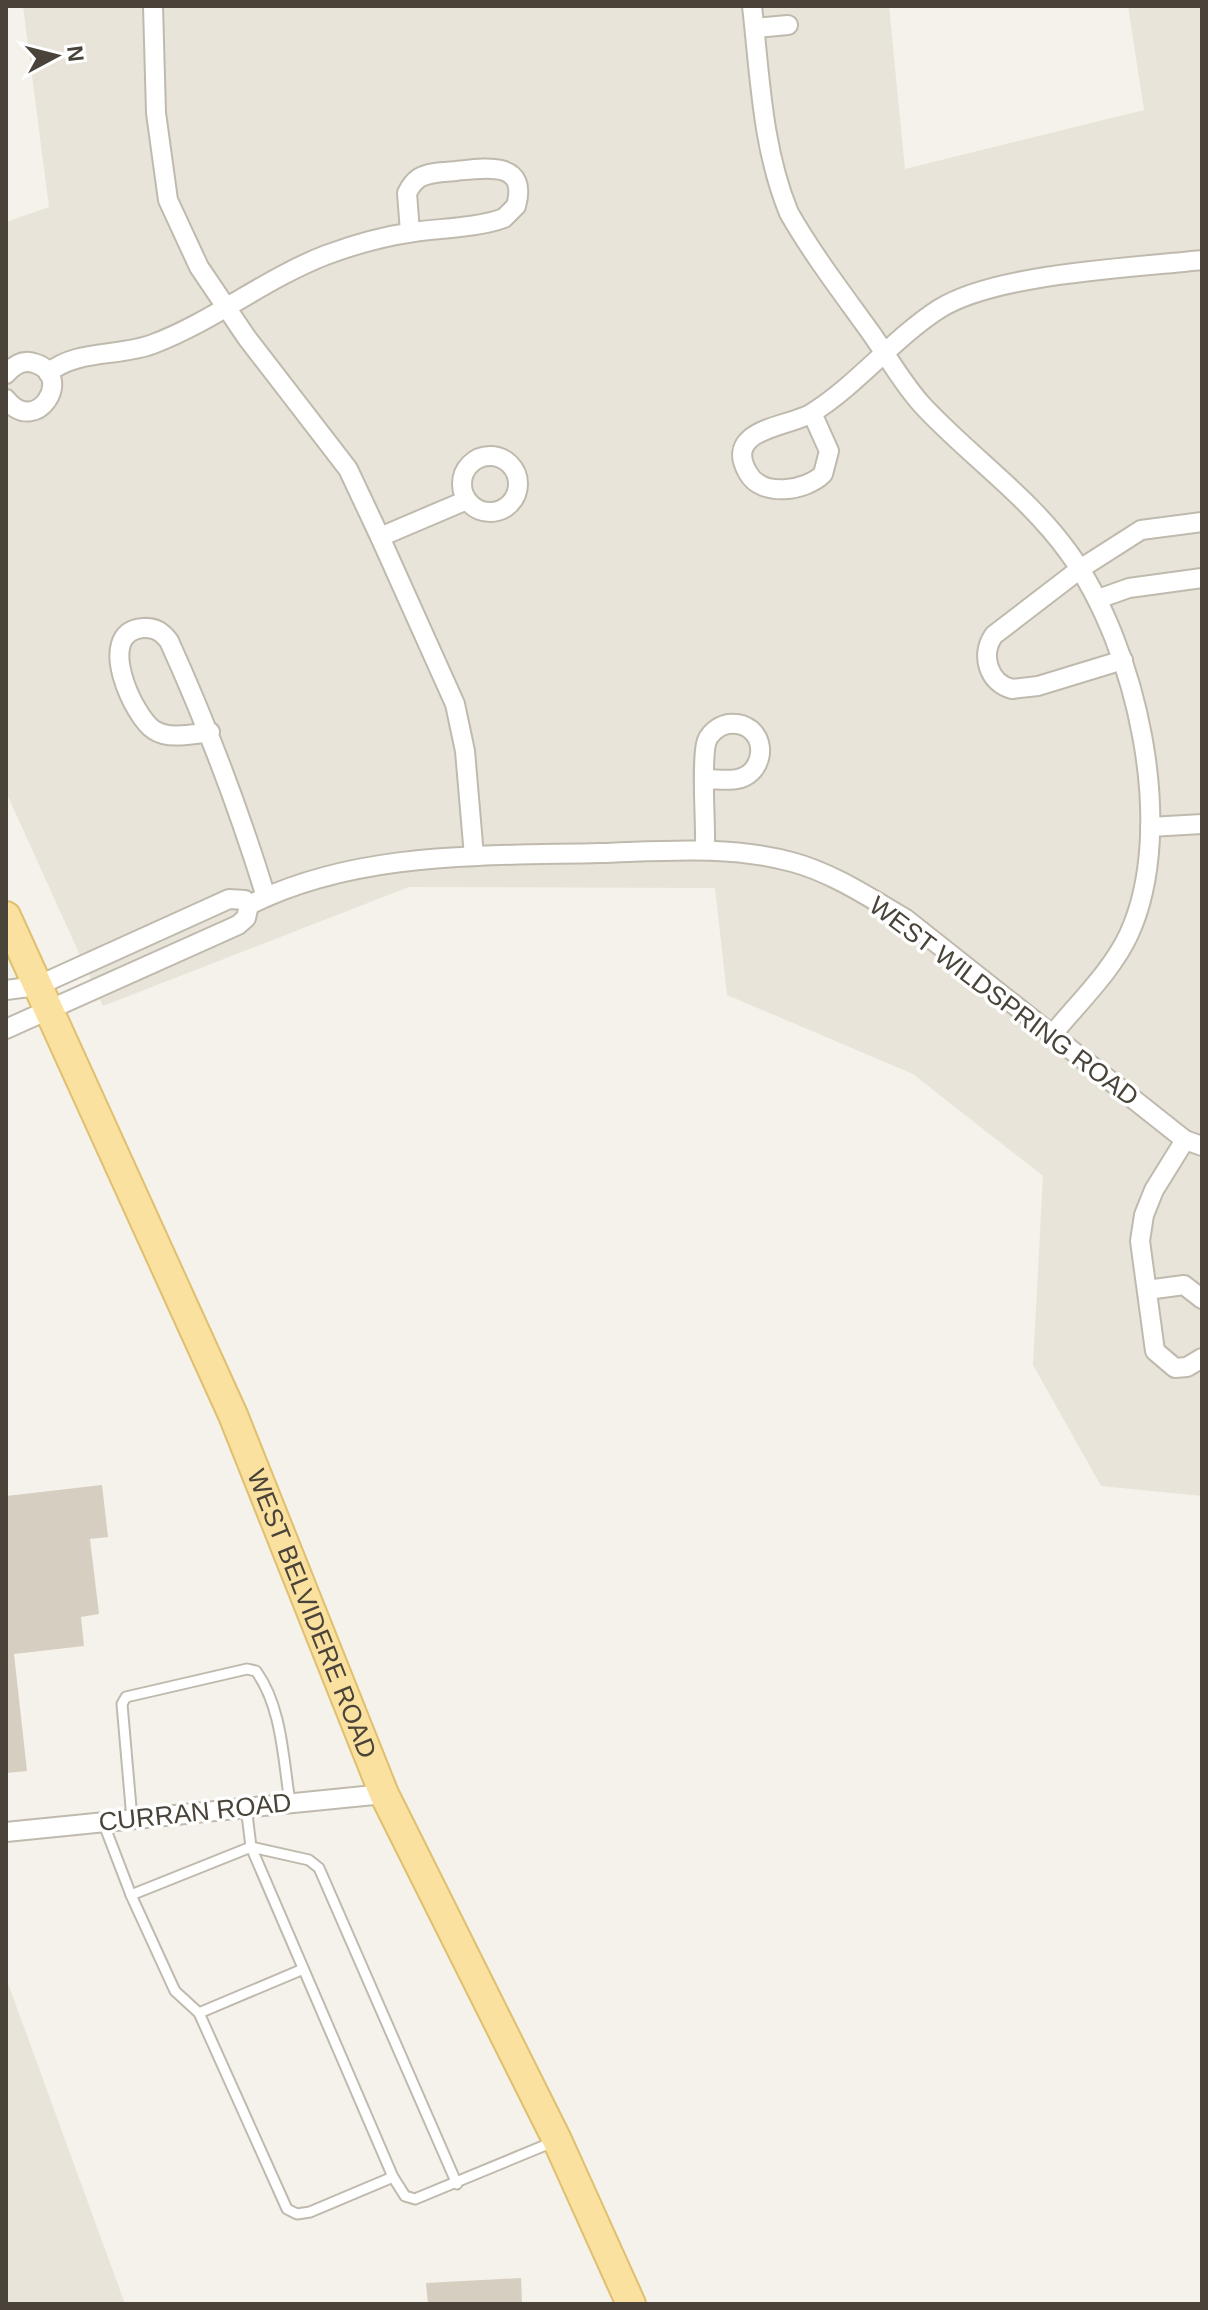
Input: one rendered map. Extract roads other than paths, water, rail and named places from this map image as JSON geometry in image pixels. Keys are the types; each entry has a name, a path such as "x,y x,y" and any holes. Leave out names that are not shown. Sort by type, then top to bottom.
{"main road":[{"name":"WEST BELVIDERE ROAD","path":"6,916 233,1415 384,1794 557,2140 631,2304"}],"street":[{"path":"153,6 156,113 168,200 199,267 348,469 380,537 455,704 465,751 474,856"},
{"path":"752,6 775,178 800,233 923,406 1051,530 1098,599 1123,660 1143,743 1150,827 1149,867 1142,898 1128,935 1113,960 1052,1035"},
{"path":"755,28 788,25"},
{"path":"48,373 79,358 149,346 192,328 271,279 328,254 410,232 504,218 516,206 518,189 515,181 510,174 493,167 435,173 417,179 407,193 410,232"},
{"path":"812,413 829,451 823,474 802,487 775,489 756,482 745,466 744,456 752,437 760,430 812,413 940,309 995,287 1202,260"},
{"path":"6,374 12,367 35,363 48,373 50,396 40,408 25,411 6,399"},
{"path":"380,537 467,500"},
{"path":"1123,660 1024,689 1005,687 991,671 987,647 994,635 1080,569 1141,530 1202,522"},
{"path":"1098,599 1129,588 1202,578"},
{"path":"6,990 43,998 238,925 246,918 258,901 241,815 210,732 162,633 150,628 128,632 118,650 118,663 143,720 164,735 210,732"},
{"path":"705,850 706,779"},
{"path":"1150,827 1202,824"},
{"name":"WEST WILDSPRING ROAD","path":"258,901 291,885 387,863 474,856 732,850 794,862 856,889 906,919 1194,1143"},
{"path":"6,1029 43,998 229,899 258,901"},
{"path":"1194,1143 1154,1190 1144,1215 1140,1241 1153,1345 1160,1358 1179,1368 1202,1358"},
{"path":"1147,1290 1184,1285 1202,1299"},
{"name":"CURRAN ROAD","path":"6,1832 384,1794"}],"lane":[{"path":"132,1819 122,1704 126,1697 247,1669 256,1671 263,1680 276,1719 290,1802"},
{"path":"246,1806 251,1847 301,1970 393,2177 405,2196 415,2199 457,2184 557,2140"},
{"path":"103,1822 131,1895 175,1991 199,2013 287,2209 297,2214 310,2212 393,2177"},
{"path":"131,1895 251,1847 309,1860 319,1868 457,2184"},
{"path":"199,2013 301,1970"}]}
